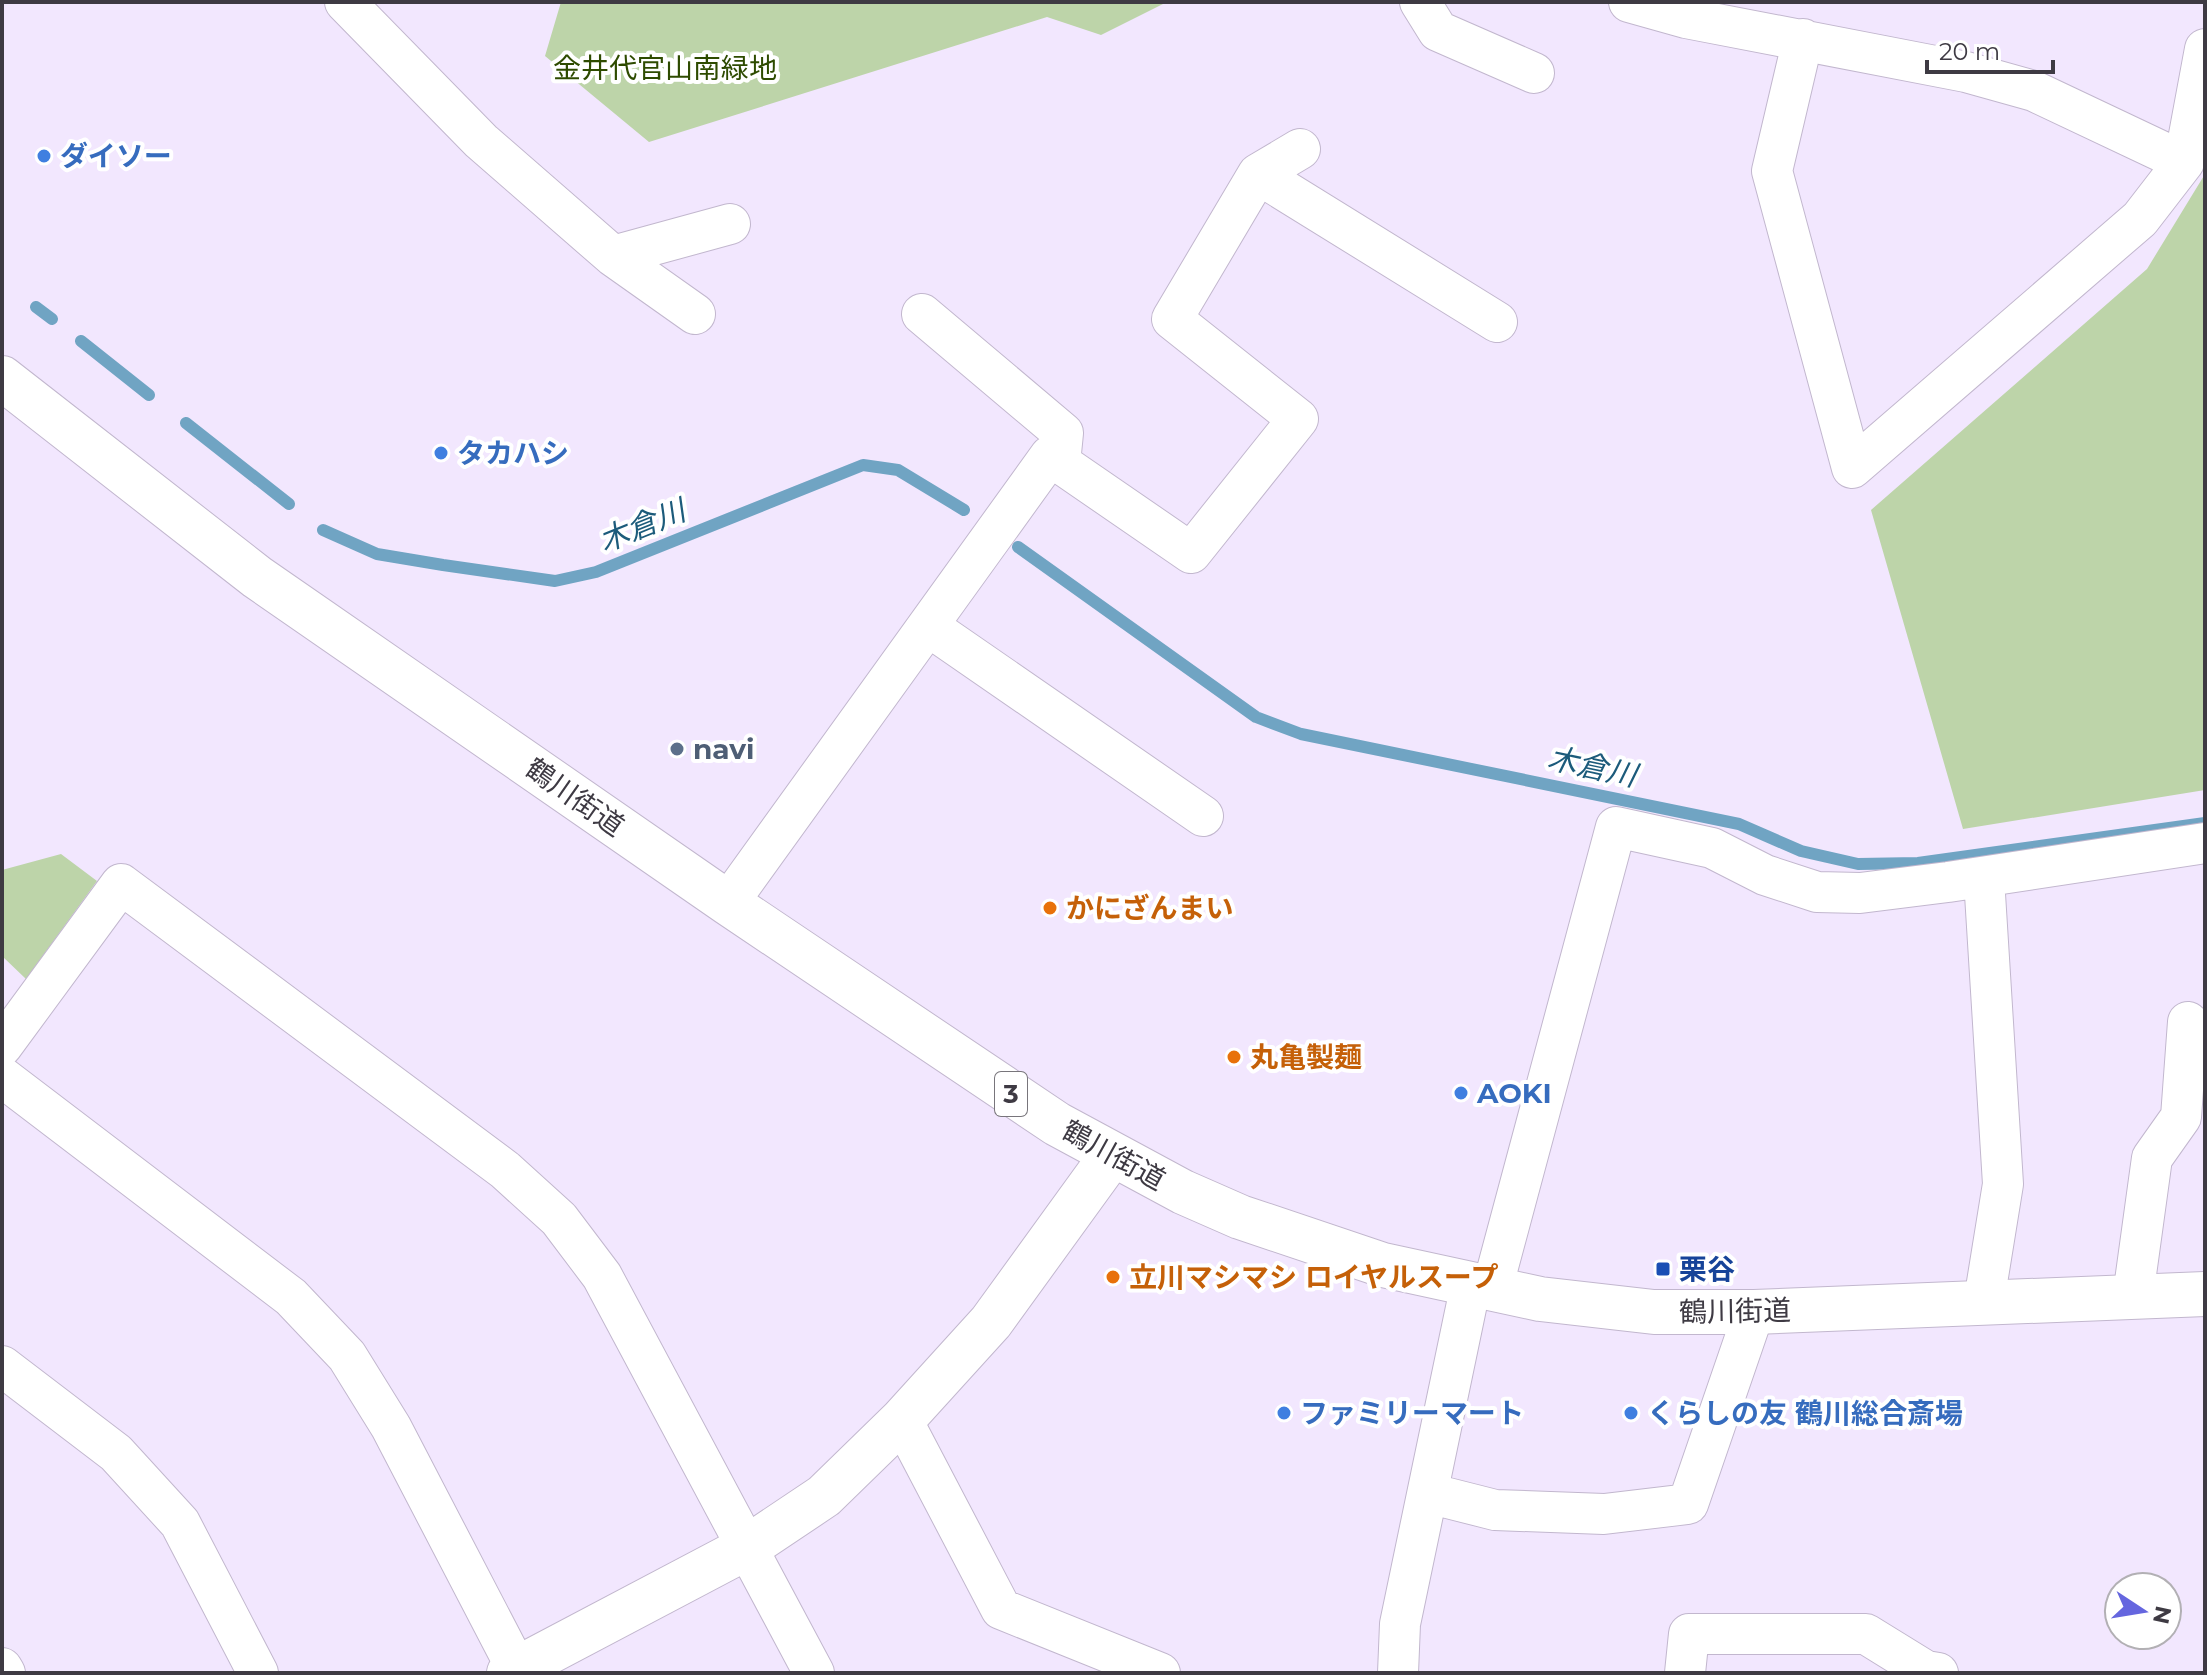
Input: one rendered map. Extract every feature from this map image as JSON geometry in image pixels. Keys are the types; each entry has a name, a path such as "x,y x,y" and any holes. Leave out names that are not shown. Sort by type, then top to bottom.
{"main road":[{"name":"鶴川街道","path":"2,378 257,577 728,903 1030,1107 1183,1192 1314,1244 1383,1265 1540,1299 1654,1312 1754,1312 2205,1294"},
{"path":"515,1672 748,1547 824,1496 902,1420 991,1322 1112,1155"}],"street":[{"path":"345,2 387,18 481,141 613,256 695,314"},
{"path":"1420,2 1438,31 1534,73"},
{"path":"1629,2 1686,18 1966,72 2034,91 2184,162"},
{"path":"1803,39 1772,171 1852,468 2140,219 2184,162 2205,49"},
{"path":"728,903 1050,456 1191,553 1298,419 1172,319 1258,174 1300,149"},
{"path":"1258,174 1455,315 1497,322"},
{"path":"613,256 730,224"},
{"path":"922,314 1063,433 1060,463"},
{"path":"928,626 1203,816"},
{"path":"1398,1673 1400,1624 1428,1493 1482,1287 1616,827 1712,848 1765,875 1817,892 1860,893 1984,878 2205,843"},
{"path":"1984,878 2003,1184 1984,1301"},
{"path":"2,1046 121,884 505,1170 559,1219 602,1276 814,1673"},
{"path":"2133,1296 2152,1158 2194,1098 2188,1022"},
{"path":"2,1077 291,1297 347,1356 391,1427 515,1672"},
{"path":"1428,1493 1495,1510 1604,1514 1688,1504 1754,1312"},
{"path":"2,1366 116,1453 180,1523 258,1673"},
{"path":"902,1420 1001,1609 1160,1673"},
{"path":"1685,1673 1689,1634 1866,1634 1926,1671 1938,1673"}],"green space":[{"name":"金井代官山南緑地","path":"561,2 1167,2 1101,35 1047,17 649,142 545,56"},
{"path":"2205,174 2205,790 1963,829 1871,510 2147,269"},
{"path":"61,854 97,881 26,979 2,956 2,870"}],"waterway":[{"name":"木倉川","path":"36,307 52,319"},
{"name":"木倉川","path":"81,341 149,395"},
{"name":"木倉川","path":"186,423 289,504"},
{"name":"木倉川","path":"323,530 377,554 555,581 596,572 863,465 898,470 964,510"},
{"name":"木倉川","path":"1018,547 1256,717 1301,734 1739,824 1801,851 1858,864 1918,863 2205,823"}],"place":[{"name":"ダイソー","path":"44,156"},
{"name":"タカハシ","path":"441,453"},
{"name":"navi","path":"677,749"},
{"name":"かにざんまい","path":"1050,908"},
{"name":"丸亀製麺","path":"1234,1057"},
{"name":"AOKI","path":"1461,1093"},
{"name":"栗谷","path":"1663,1269"},
{"name":"立川マシマシ ロイヤルスープ","path":"1113,1277"},
{"name":"ファミリーマート","path":"1284,1413"},
{"name":"くらしの友 鶴川総合斎場","path":"1631,1413"}]}
